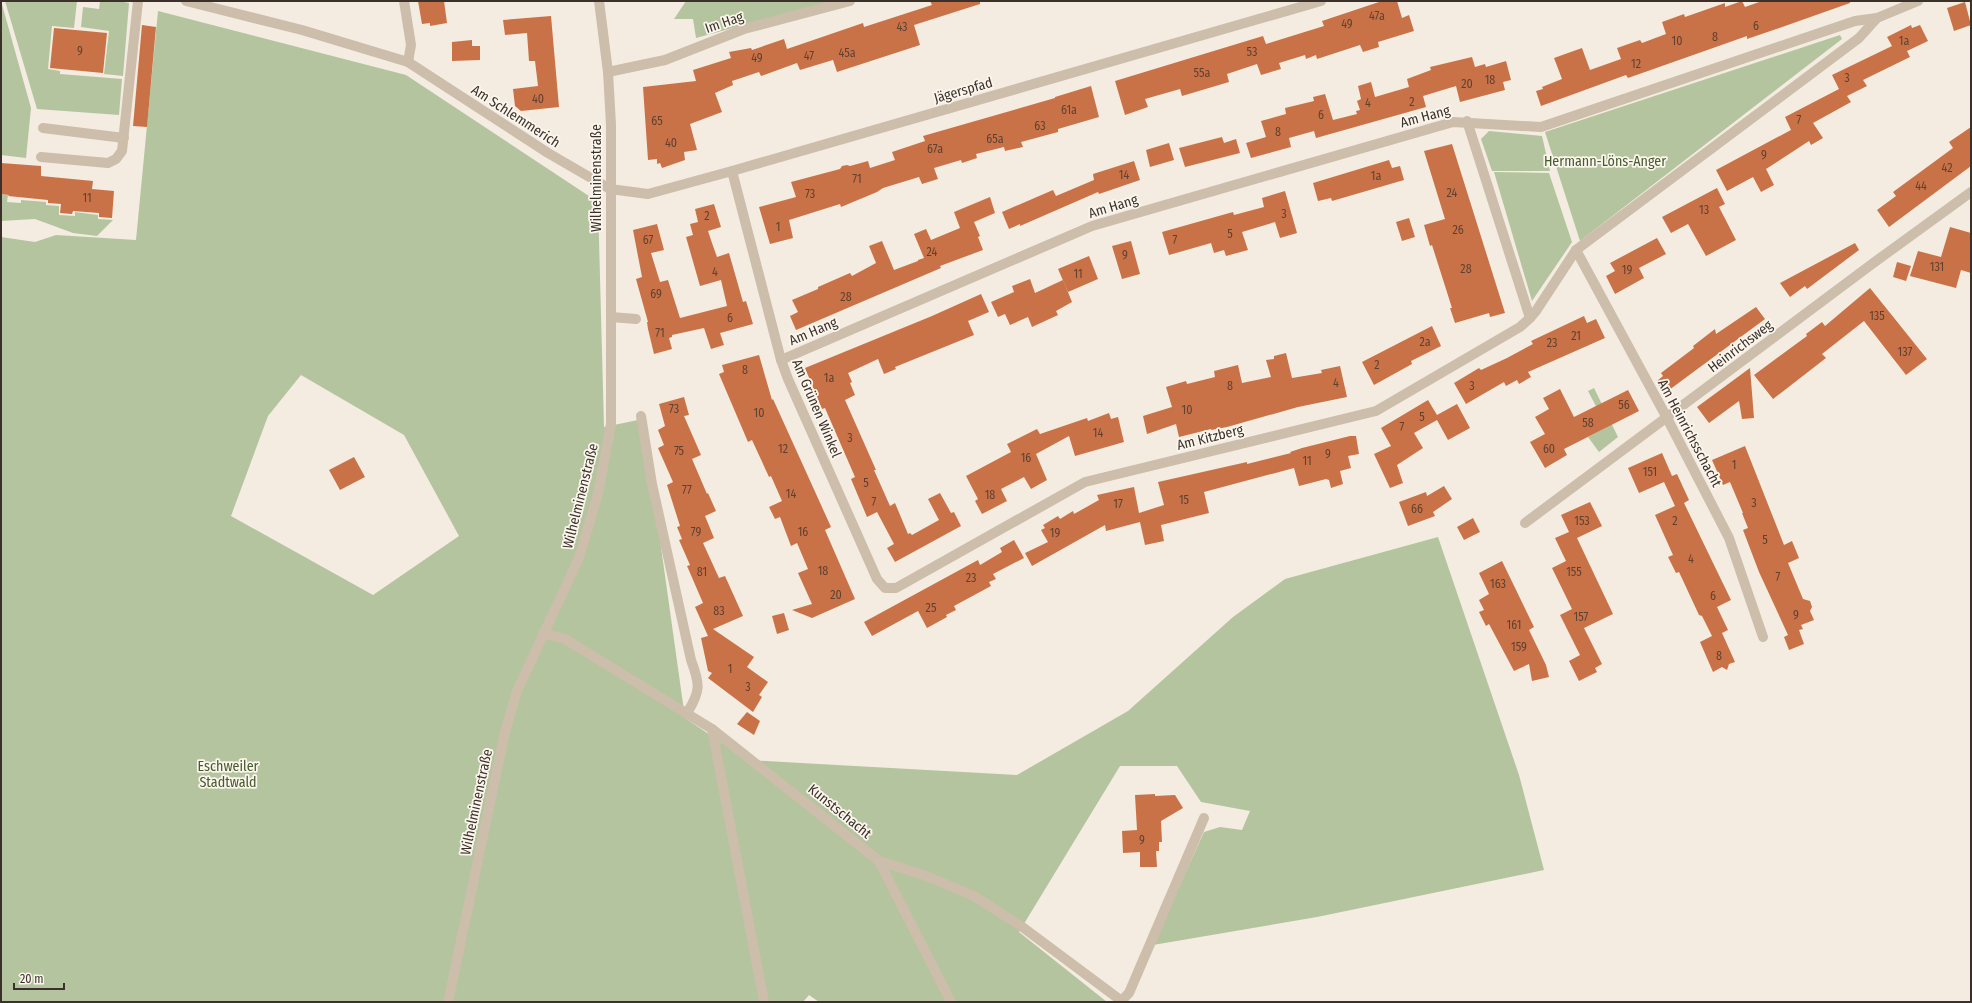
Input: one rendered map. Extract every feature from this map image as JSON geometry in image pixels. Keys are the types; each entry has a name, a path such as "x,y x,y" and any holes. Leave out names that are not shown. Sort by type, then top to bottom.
{"street":[{"path":"41,157 108,163 116,159 122,151 138,1"},
{"name":"Am Schlemmerich","path":"186,1 302,30 408,62 548,154 610,189"},
{"path":"404,1 411,45 408,62"},
{"name":"Wilhelminenstraße","path":"448,1002 506,732 517,691 579,558 598,494 611,424 608,72 599,1"},
{"name":"Im Hag","path":"608,72 665,60 744,29 850,1"},
{"name":"Jägerspfad","path":"610,189 648,194 1321,1"},
{"path":"1530,318 1468,121 1541,127 1855,21 1877,18 1918,1"},
{"path":"1530,318 1576,250 1859,38 1877,18"},
{"name":"Am Hang","path":"781,360 1092,226 1453,122 1468,121"},
{"path":"44,128 124,138"},
{"name":"Am Grünen Winkel","path":"732,171 781,360 877,579 885,588 896,588"},
{"name":"Heinrichsweg","path":"1525,523 1971,192"},
{"name":"Am Heinrichsschacht","path":"1576,250 1667,418 1729,538 1763,637"},
{"path":"611,317 636,319"},
{"name":"Am Kitzberg","path":"896,588 1085,482 1376,412 1520,327 1530,318"},
{"path":"641,416 652,484 691,660 697,675 699,688 697,698 687,713"},
{"name":"Kunstschacht","path":"543,633 565,639 712,729 879,861 924,875 974,896 1020,926 1122,1002"},
{"path":"712,729 764,1002"},
{"path":"1122,1002 1128,993 1204,818"},
{"path":"879,861 951,1002"}],"green space":[{"path":"1,1 31,108 26,158 1,155"},
{"path":"5,1 77,1 74,28 52,26 48,69 60,71 60,74 122,79 119,115 37,109"},
{"path":"100,1 119,1 129,3 123,76 104,74 109,31 81,27 83,7 99,9"},
{"path":"686,1 832,1 696,38 693,19 674,19"},
{"name":"Eschweiler Stadtwald","path":"158,11 406,75 598,202 604,427 643,419 685,718 747,760 1017,775 1128,711 1233,617 1285,579 1438,537 1519,775 1544,870 1317,917 1153,945 1204,832 1220,827 1242,830 1250,811 1201,802 1177,766 1120,766 1019,932 1107,1002 819,1002 809,995 803,1002 1,1002 1,237 35,242 56,235 136,240","holes":["301,375 404,435 459,536 373,595 231,516 268,416"]},
{"name":"Hermann-Löns-Anger","path":"1840,35 1842,39 1580,241 1545,132"},
{"path":"1489,131 1542,136 1550,171 1492,171 1481,139"},
{"path":"1494,172 1549,173 1572,242 1532,301"},
{"path":"1,194 8,195 7,202 21,203 21,200 46,202 46,205 59,206 59,215 75,216 75,212 98,215 98,219 113,220 97,236 73,233 35,219 1,221"},
{"path":"1594,388 1618,437 1599,452 1588,437 1607,427 1588,391"}],"building":[{"path":"418,1 444,1 447,23 430,26 430,23 422,24"},
{"path":"930,1 980,1 980,4 914,25 920,45 837,72 833,60 800,70 797,63 761,76 759,72 732,81 733,85 715,93 722,112 690,124 697,150 684,152 685,160 662,168 660,163 657,164 657,159 648,160 643,87 696,81 693,70 731,58 729,52 751,48 752,50 784,39 787,49 863,23 864,27 932,5"},
{"path":"1382,1 1397,1 1402,18 1409,15 1414,31 1378,42 1379,47 1363,52 1360,45 1317,59 1316,55 1306,59 1305,55 1279,63 1281,69 1261,75 1257,64 1227,74 1229,82 1182,96 1180,89 1145,99 1148,107 1125,115 1115,81 1263,36 1266,44 1324,26 1322,21"},
{"path":"1742,1 1745,7 1762,1 1850,1 1850,3 1747,39 1747,36 1628,78 1626,75 1541,106 1536,91 1562,79 1554,58 1582,48 1590,70 1621,59 1617,48 1640,40 1642,43 1666,34 1662,22 1684,14 1685,17 1725,3 1725,7"},
{"path":"1965,2 1971,25 1954,31 1947,8"},
{"path":"551,16 559,107 521,111 515,106 513,89 538,86 535,61 529,61 527,33 505,35 503,20"},
{"path":"142,25 156,27 147,127 133,126"},
{"path":"1911,25 1912,28 1920,25 1928,41 1907,51 1910,57 1863,80 1867,86 1847,96 1851,102 1813,123 1823,138 1811,145 1809,141 1766,169 1774,185 1761,192 1753,177 1727,191 1716,170 1791,130 1785,117 1839,89 1832,75 1892,46 1887,37"},
{"path":"54,28 107,33 103,73 50,68"},
{"path":"472,40 472,46 480,46 480,60 452,61 452,42"},
{"path":"1472,57 1475,67 1485,64 1486,67 1506,61 1511,80 1503,82 1505,90 1460,102 1456,86 1423,96 1426,107 1316,138 1314,131 1289,138 1291,147 1251,158 1246,143 1266,137 1261,121 1286,114 1285,108 1314,101 1313,97 1325,94 1333,120 1357,114 1356,111 1360,110 1357,101 1361,99 1358,86 1371,82 1375,97 1409,87 1407,79 1431,70 1430,67"},
{"path":"1091,86 1099,117 1058,129 1058,132 1021,142 1023,147 1005,151 1004,147 976,154 977,158 962,163 961,160 934,168 938,179 922,184 919,177 883,188 841,207 840,204 789,220 793,238 770,244 759,207 796,197 791,182 840,169 842,166 850,166 868,161 870,168 895,160 892,152 925,141 923,136 1055,98"},
{"path":"1971,127 1971,166 1889,227 1877,210 1896,196 1893,192 1953,148 1949,142"},
{"path":"1222,137 1224,143 1236,139 1240,153 1185,167 1179,148"},
{"path":"1169,143 1174,160 1150,167 1146,150"},
{"path":"1452,144 1505,313 1490,317 1489,313 1455,323 1450,308 1452,308 1424,225 1445,219 1424,151"},
{"path":"1389,160 1392,168 1400,166 1404,180 1332,201 1331,198 1318,201 1313,183"},
{"path":"1134,161 1140,180 1099,194 1098,192 1020,226 1020,224 1009,229 1002,212 1053,190 1056,196 1094,180 1093,174"},
{"path":"1,163 41,166 41,176 93,181 92,189 114,191 112,218 99,217 99,213 73,211 72,214 60,213 61,204 48,203 48,200 1,194"},
{"path":"1717,188 1725,204 1719,207 1736,240 1706,256 1688,224 1671,233 1662,217"},
{"path":"1285,191 1297,233 1280,238 1275,222 1242,232 1248,250 1226,256 1224,250 1214,253 1211,243 1169,255 1162,232 1233,212 1234,215 1264,207 1262,198"},
{"path":"990,197 995,213 974,222 980,236 978,237 983,250 940,266 941,268 796,330 790,316 798,312 792,300 850,273 852,276 876,263 869,246 882,241 894,270 918,261 924,258 914,234 926,229 931,240 960,228 954,212"},
{"path":"714,204 721,227 708,231 717,257 729,253 743,302 746,301 753,324 720,333 724,345 711,349 704,328 672,335 672,337 669,338 672,349 654,354 648,329 648,322 636,279 642,277 633,230 657,224 664,250 651,253 660,282 668,280 680,318 727,306 721,280 700,286 686,237 693,235 690,224 698,222 695,209"},
{"path":"1409,218 1415,237 1402,241 1396,222"},
{"path":"1950,227 1971,233 1971,273 1961,270 1956,288 1910,276 1918,251 1941,257"},
{"path":"1657,238 1666,254 1639,268 1644,278 1615,294 1606,276 1615,271 1610,263"},
{"path":"1131,241 1140,274 1122,279 1112,246"},
{"path":"1855,243 1859,250 1807,289 1805,286 1790,297 1780,283"},
{"path":"1089,256 1098,279 1068,292 1058,269"},
{"path":"1897,262 1911,266 1906,281 1893,277"},
{"path":"1030,279 1035,293 1063,280 1072,302 1056,311 1058,315 1032,327 1028,317 1010,325 1005,314 998,317 991,302 1014,292 1012,286"},
{"path":"1870,288 1927,359 1906,375 1864,321 1822,354 1826,358 1773,399 1754,375 1807,336 1806,334 1822,322 1825,326"},
{"path":"981,294 989,312 968,321 974,335 895,367 896,369 884,374 878,359 848,373 855,395 845,400 890,506 895,503 908,534 910,533 912,535 939,520 928,499 940,493 951,513 954,512 961,526 895,562 887,548 894,544 877,512 867,517 851,479 855,477 825,408 822,409 805,368 932,316"},
{"path":"1756,307 1765,319 1665,393 1656,382 1663,376 1661,373 1694,348 1693,346 1715,329 1716,334"},
{"path":"1584,316 1587,323 1596,319 1605,338 1528,372 1531,377 1519,384 1517,380 1506,386 1504,382 1466,404 1454,383 1479,368 1481,370 1533,344 1531,341"},
{"path":"1432,326 1441,346 1411,361 1412,364 1374,385 1362,362"},
{"path":"1286,353 1292,378 1322,373 1321,370 1340,366 1347,397 1298,407 1227,427 1211,429 1179,437 1176,424 1147,434 1143,416 1172,407 1166,387 1186,381 1187,384 1215,377 1214,371 1238,365 1242,383 1271,377 1266,360 1274,359 1274,356"},
{"path":"759,355 772,400 773,399 831,527 825,530 855,599 812,618 792,610 812,604 798,573 808,569 797,543 791,546 780,517 775,519 769,507 782,501 752,440 748,442 719,374 724,372 722,365"},
{"path":"1750,368 1754,418 1742,419 1739,401 1709,423 1697,407"},
{"path":"1560,389 1574,417 1628,390 1639,411 1564,449 1567,455 1545,468 1530,442 1545,434 1535,417 1549,409 1543,398"},
{"path":"684,397 689,415 684,416 701,455 692,459 716,511 705,516 714,538 703,543 719,578 725,576 743,616 713,629 754,657 747,667 768,682 759,695 762,697 753,712 708,678 712,673 708,671 701,638 708,636 695,607 703,603 687,566 690,565 679,540 682,539 677,527 680,526 667,485 673,482 658,448 664,445 658,430 665,426 659,404"},
{"path":"1428,400 1437,415 1457,404 1470,428 1448,440 1437,420 1414,433 1423,448 1397,465 1403,483 1390,488 1374,454 1391,446 1381,428"},
{"path":"1109,413 1111,419 1118,417 1124,442 1075,456 1069,436 1036,454 1047,480 1031,489 1024,477 1001,489 1007,501 982,514 975,501 978,499 966,476 1011,452 1007,444 1037,429 1040,434 1087,418 1088,421"},
{"path":"1350,436 1356,436 1359,454 1348,456 1351,468 1340,471 1343,484 1331,488 1329,480 1326,479 1299,486 1294,468 1204,492 1209,513 1161,525 1164,541 1145,545 1140,522 1106,531 1105,525 1032,566 1025,553 1048,542 1041,530 1045,528 1043,525 1058,516 1060,519 1073,511 1074,514 1099,500 1097,495 1134,487 1139,513 1164,505 1158,482 1247,462 1247,464"},
{"path":"1745,446 1784,545 1792,541 1799,558 1788,563 1803,599 1810,601 1812,607 1810,611 1814,620 1801,625 1803,629 1799,630 1804,644 1789,650 1784,637 1788,635 1759,572 1743,530 1748,528 1743,513 1730,482 1723,485 1712,460"},
{"path":"1662,453 1672,476 1677,474 1689,500 1684,503 1731,600 1717,607 1728,630 1722,633 1735,662 1729,664 1727,670 1722,667 1713,672 1700,642 1712,636 1702,616 1699,615 1679,572 1676,573 1668,557 1673,555 1655,515 1675,506 1664,482 1639,493 1628,468"},
{"path":"354,457 365,477 340,490 329,470"},
{"path":"1444,486 1452,499 1433,512 1435,516 1408,526 1399,502 1426,492 1427,496"},
{"path":"1590,502 1602,526 1577,538 1613,614 1584,628 1602,664 1595,668 1597,672 1579,681 1569,661 1580,655 1560,615 1572,609 1552,568 1566,561 1555,538 1569,532 1561,515"},
{"path":"1473,518 1480,532 1464,540 1457,527"},
{"path":"1014,540 1024,558 993,574 996,579 989,582 991,586 954,606 956,610 946,615 947,617 927,628 918,611 872,636 864,622 978,560 980,565 1002,552 1000,548"},
{"path":"1502,561 1534,627 1529,630 1546,665 1549,677 1532,681 1529,664 1514,671 1489,624 1486,626 1479,612 1484,610 1479,600 1489,594 1479,573"},
{"path":"784,613 789,630 777,634 772,616"},
{"path":"747,712 760,721 754,735 737,724"},
{"path":"1155,794 1155,796 1175,795 1183,808 1161,821 1162,842 1159,842 1159,851 1156,851 1157,867 1140,867 1140,852 1123,853 1122,831 1137,830 1135,795"}]}
